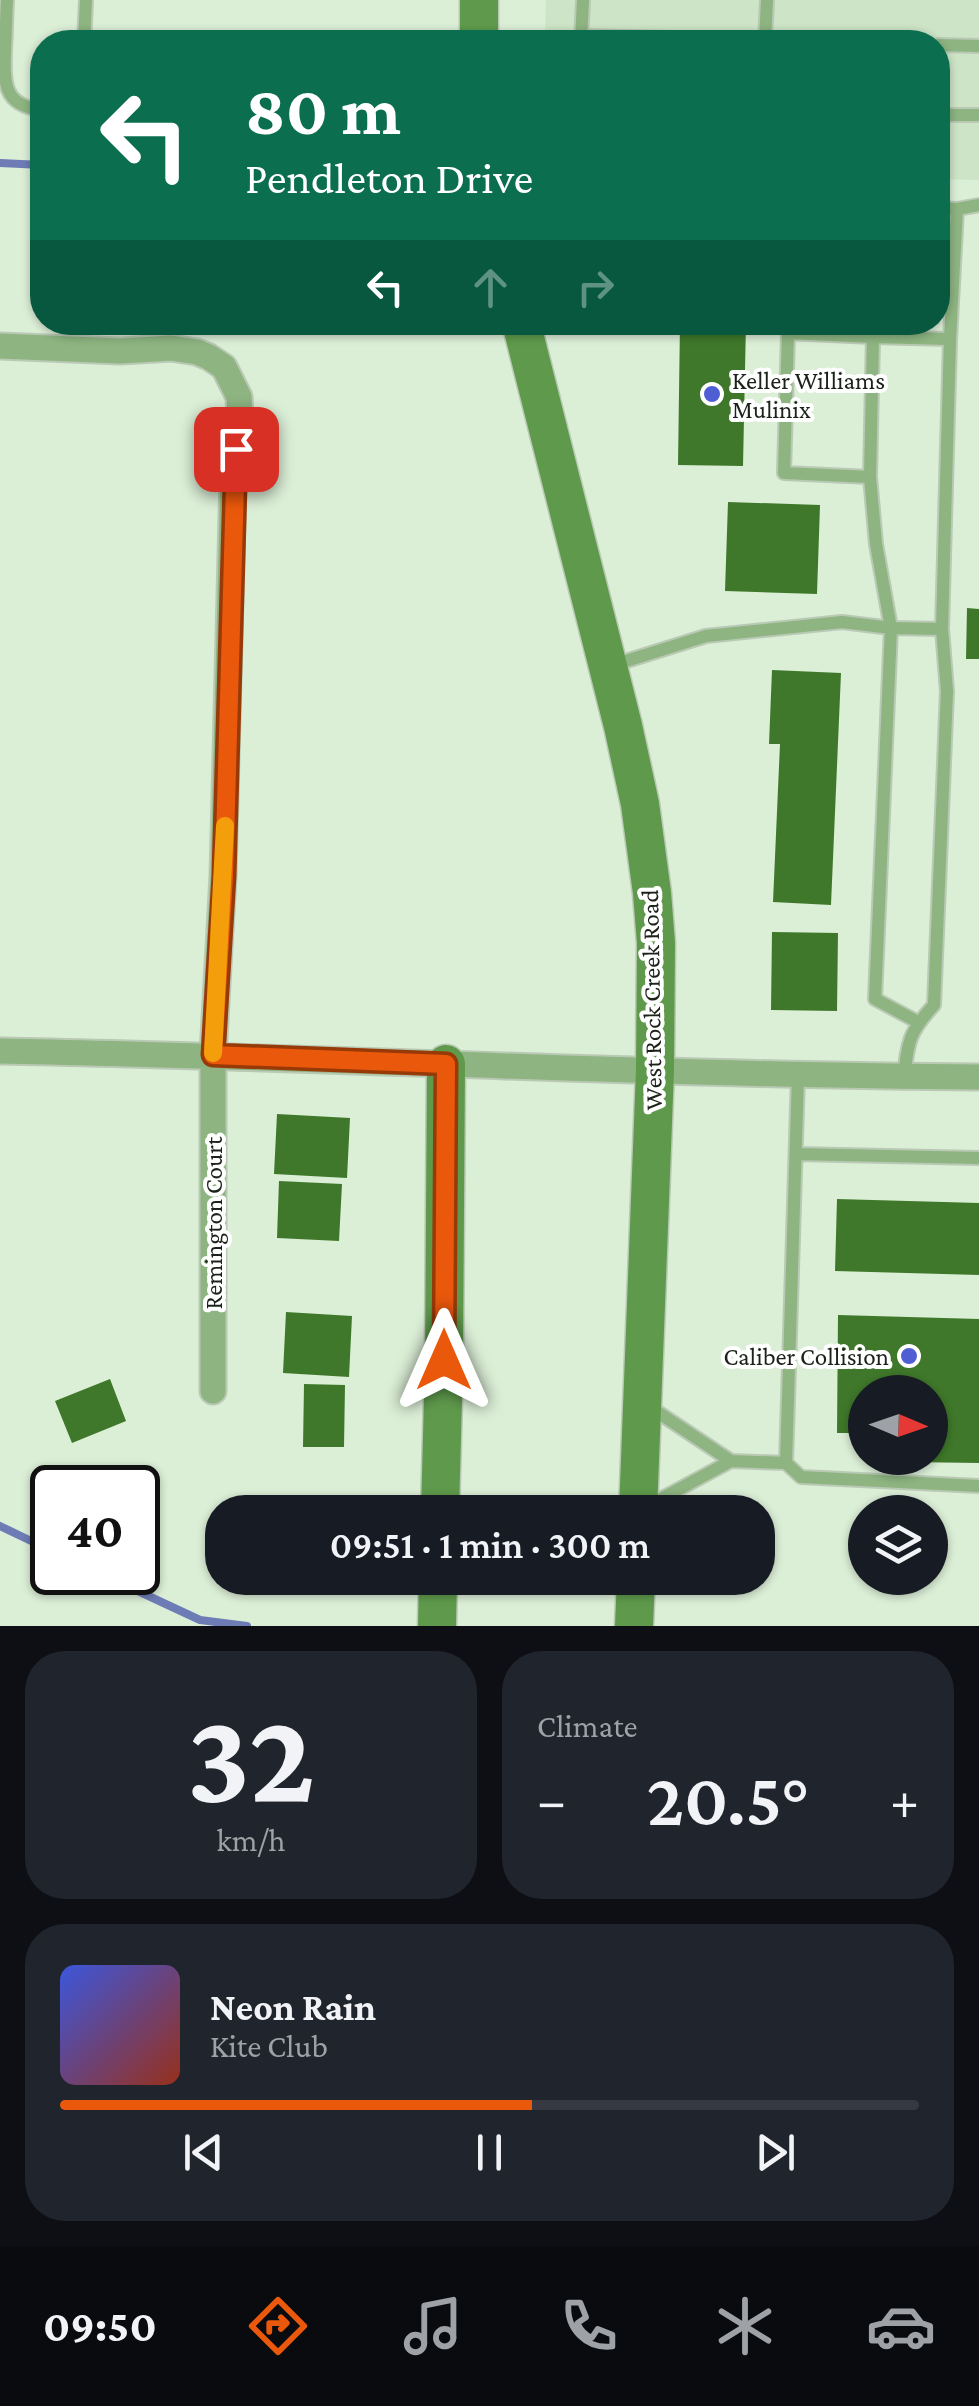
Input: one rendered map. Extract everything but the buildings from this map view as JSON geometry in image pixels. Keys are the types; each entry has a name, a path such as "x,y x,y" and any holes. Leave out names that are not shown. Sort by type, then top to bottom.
{"main road":[{"path":"478,30 479,0"},
{"name":"West Rock Creek Road","path":"523,335 640,804 652,894 656,943 655,1070 639,1495"},
{"path":"440,1495 446,1064"},
{"path":"437,1626 438,1595"},
{"path":"634,1626 635,1595"}],"street":[{"name":"Remington Court","path":"0,346 187,350 224,367 239,397 224,876 213,1055 213,1391"},
{"path":"0,1051 979,1078"}],"lane":[{"path":"7,0 4,78 10,95 30,108"},
{"path":"85,30 86,0"},
{"path":"582,30 583,0"},
{"path":"765,30 766,0"},
{"path":"950,45 979,46"},
{"path":"950,115 979,115"},
{"path":"950,209 979,205"},
{"path":"904,1077 908,1040 934,1005 947,691 942,629 950,339 958,209"},
{"path":"788,335 784,473 870,477"},
{"path":"809,335 950,339"},
{"path":"873,338 870,477 876,544 891,628 875,999 918,1022"},
{"path":"608,666 706,636 842,622 942,629"},
{"path":"786,1463 798,1074"},
{"path":"796,1154 979,1158"},
{"path":"642,1402 730,1461"},
{"path":"669,1495 730,1461 786,1463 802,1477 979,1486"}],"shaded area":[{"path":"546,0 979,0 979,180 950,179 950,30 545,30"}],"waterway":[{"path":"0,163 30,164"},
{"path":"0,1526 30,1540"},
{"path":"146,1595 200,1620 247,1626"}],"slow traffic":[{"path":"213,1053 225,826"}],"place":[{"name":"Keller Williams Mulinix","path":"712,394"},
{"name":"Caliber Collision","path":"909,1356"}],"route":[{"path":"236,449 224,876 213,1055 446,1064 444,1360"}]}
